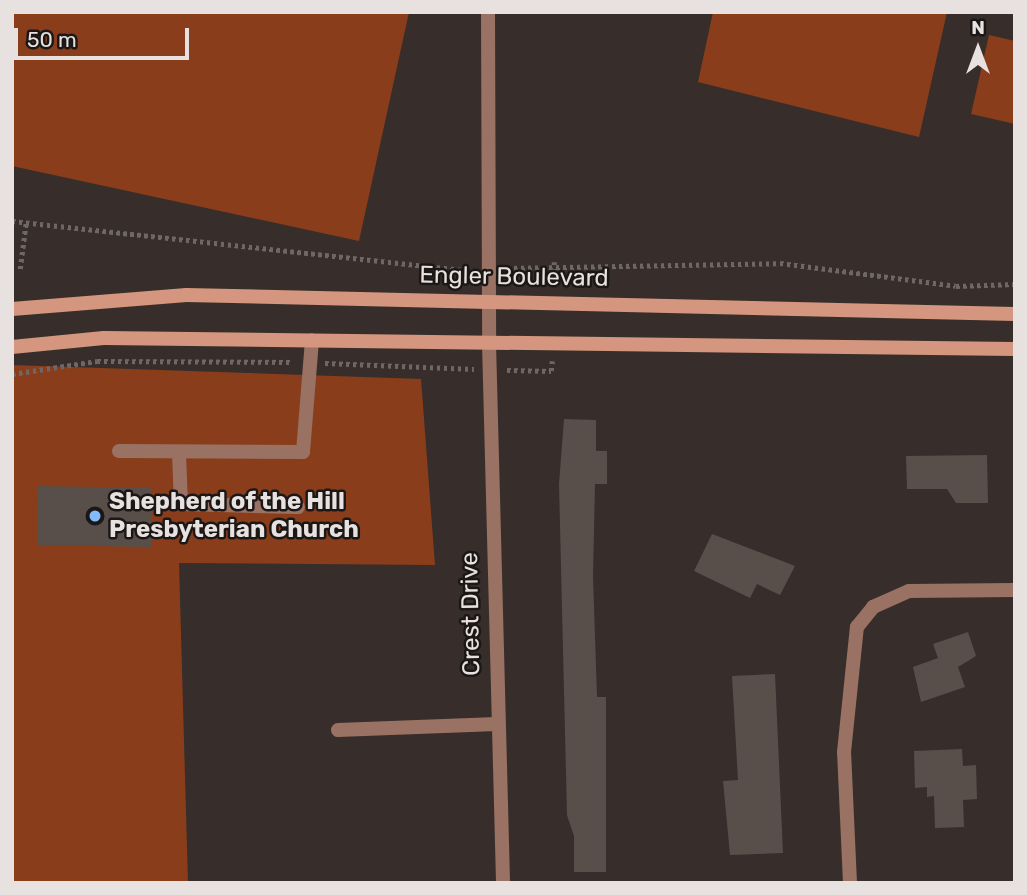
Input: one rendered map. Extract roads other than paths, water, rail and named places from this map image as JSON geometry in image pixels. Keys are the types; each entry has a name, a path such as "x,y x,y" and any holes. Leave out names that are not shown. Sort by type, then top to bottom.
{"main road":[{"name":"Engler Boulevard","path":"12,309 186,295 1015,314"},
{"path":"12,347 104,338 1015,349"}],"street":[{"name":"Crest Drive","path":"488,12 489,344 503,883"},
{"path":"119,451 303,453 312,340"},
{"path":"179,453 181,504 298,507"},
{"path":"850,883 844,752 858,627 873,607 909,591 1015,590"},
{"path":"338,730 497,724"}],"place":[{"name":"Shepherd of the Hill Presbyterian Church","path":"95,516"}]}
